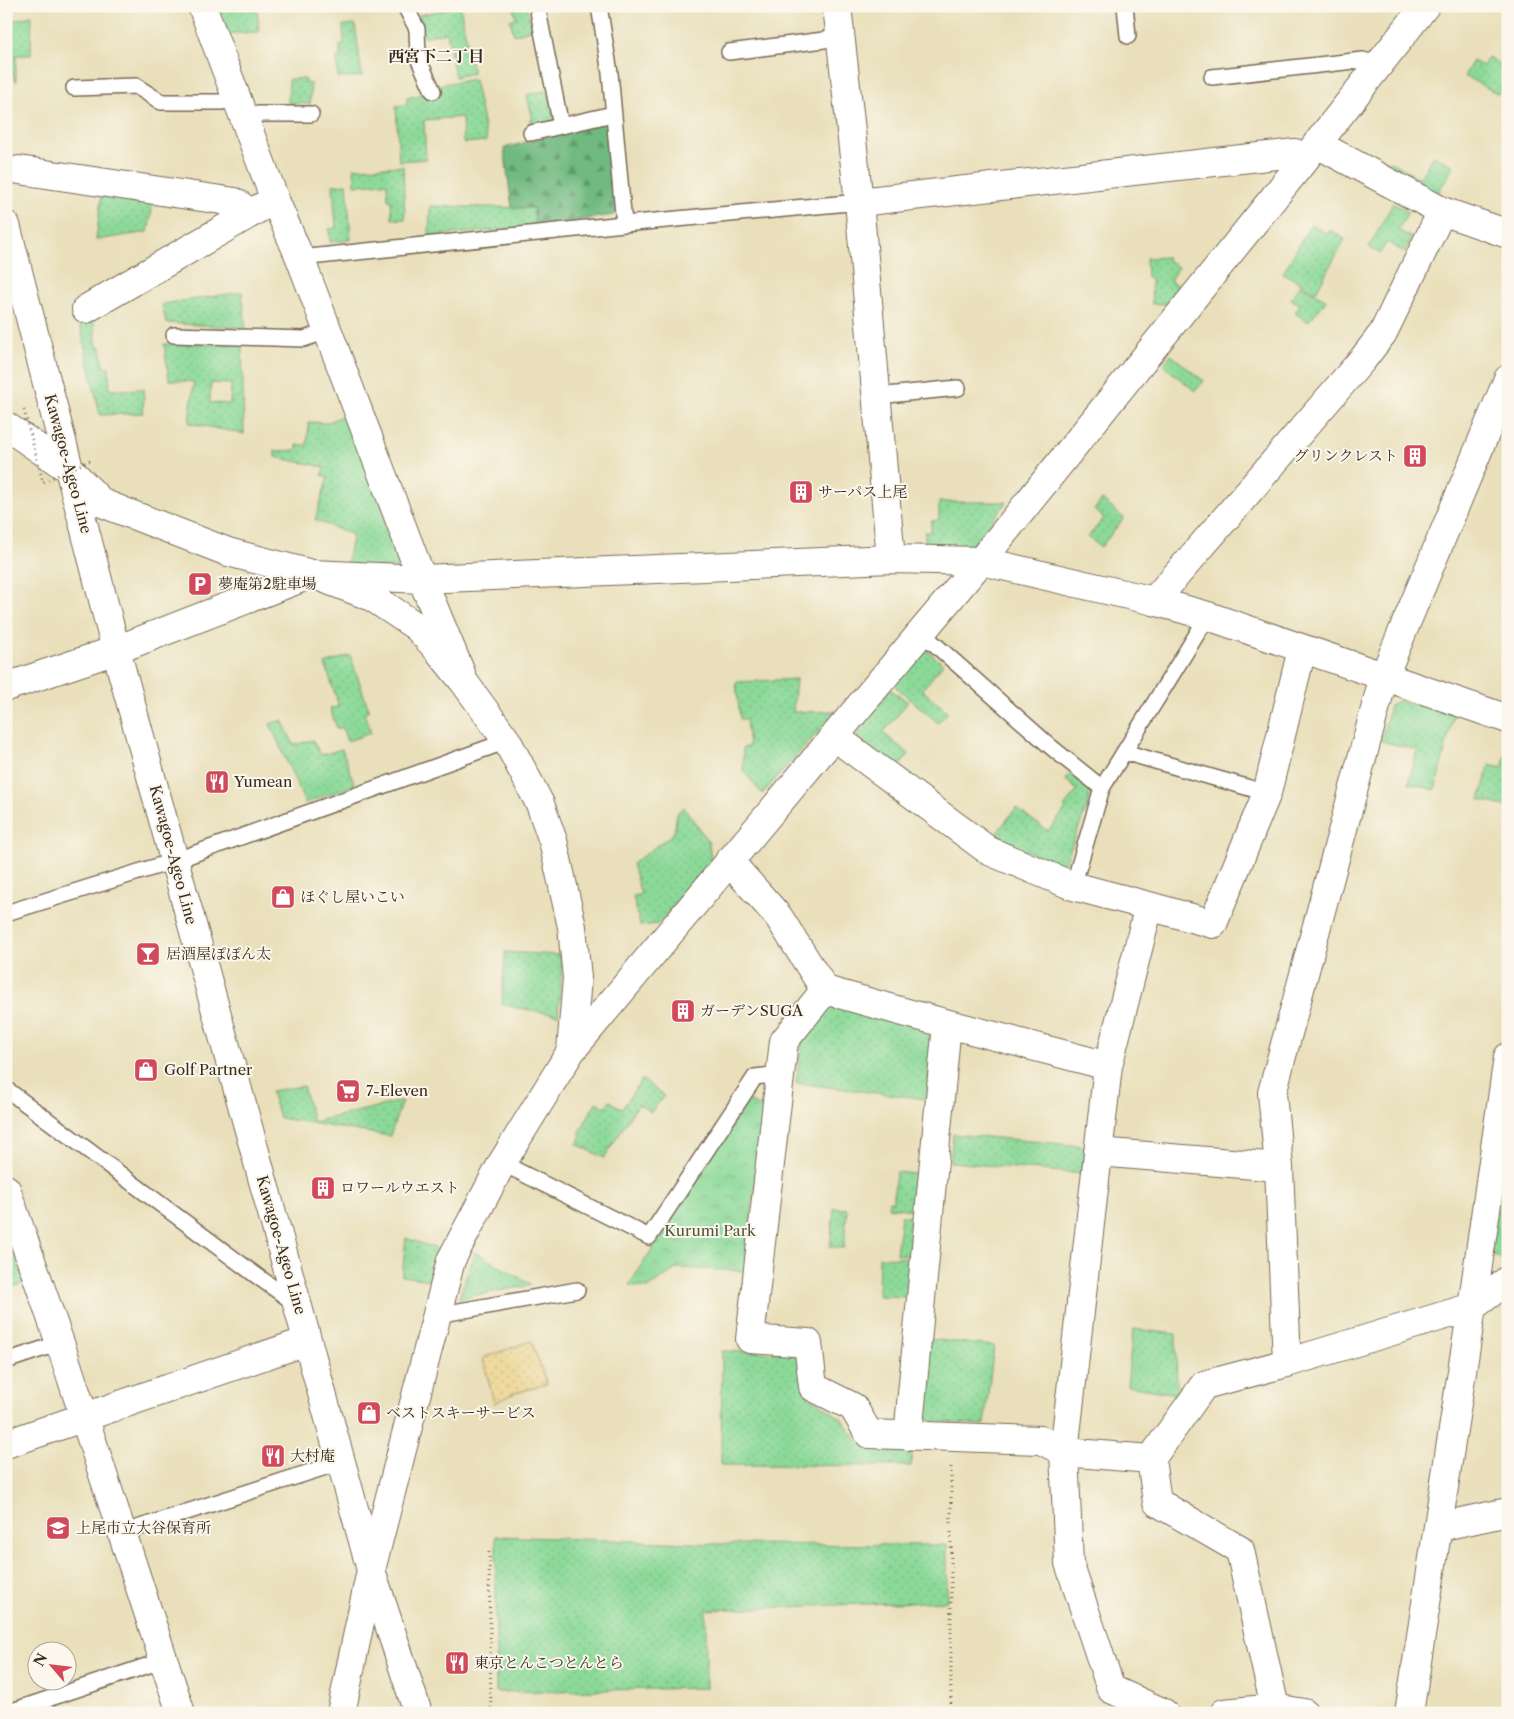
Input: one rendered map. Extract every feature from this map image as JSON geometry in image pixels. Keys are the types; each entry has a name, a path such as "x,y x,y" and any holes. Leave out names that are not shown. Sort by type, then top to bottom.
{"street":[{"path":"202,6 275,200 300,258 422,579 464,682"},
{"path":"341,1713 371,1570 451,1260 502,1164 571,1051 981,561 1311,151 1425,6"},
{"path":"839,19 859,202 891,560"},
{"path":"859,202 1311,151 1442,211 1508,234"},
{"path":"19,170 235,202 251,213"},
{"path":"86,309 275,200"},
{"path":"1154,601 1363,359 1383,333 1442,211"},
{"name":"Kawagoe-Ageo Line","path":"6,225 81,465 116,650 371,1570 418,1713"},
{"path":"1287,1363 1279,1167 1272,1093 1384,676 1508,379"},
{"path":"15,418 81,465 102,503 228,552 312,574 372,597 417,627 464,682 508,741 540,804 553,841 572,927 577,978 571,1051"},
{"path":"6,687 116,650 312,574 422,579 891,560 981,561 1154,601 1208,616 1508,719"},
{"path":"835,737 989,851 1073,886 1213,924 1267,793 1302,649"},
{"path":"729,860 778,916 825,990 1108,1066"},
{"path":"1149,906 1108,1066 1064,1452 1070,1563 1111,1689 1164,1713"},
{"path":"825,990 784,1041 750,1339 808,1343 813,1387 853,1407 869,1434 1041,1440 1064,1452 1151,1459"},
{"path":"908,1436 947,1024"},
{"path":"1410,1713 1508,1057"},
{"path":"1098,1152 1279,1167"},
{"path":"6,1189 60,1343 181,1713"},
{"path":"1275,1708 1240,1550 1157,1502 1151,1459 1204,1385 1287,1363 1472,1307 1508,1280"},
{"path":"6,1444 308,1341"},
{"path":"1438,1527 1508,1512"},
{"path":"1224,1713 1275,1708 1304,1713"}],"lane":[{"path":"405,6 416,30 418,58 433,92"},
{"path":"537,6 562,126"},
{"path":"598,6 610,73 624,224"},
{"path":"1125,6 1128,36"},
{"path":"729,52 824,40 839,19"},
{"path":"1212,77 1362,60 1379,65"},
{"path":"74,88 136,86 162,102 222,102 239,106 312,114"},
{"path":"531,133 614,114"},
{"path":"300,258 624,224 859,202"},
{"path":"174,335 304,339 327,331"},
{"path":"877,396 958,388"},
{"path":"1073,886 1102,788 1208,616"},
{"path":"922,633 1051,747 1102,788"},
{"path":"6,913 174,861 508,741"},
{"path":"1124,752 1267,793"},
{"path":"502,1164 649,1237 755,1077 780,1074"},
{"path":"6,1089 297,1304"},
{"path":"437,1315 577,1290"},
{"path":"6,1361 60,1343"},
{"path":"122,1533 341,1462"},
{"path":"6,1713 164,1660"}],"path":[{"path":"15,418 43,482 81,465"},
{"path":"951,1437 951,1713"},
{"path":"489,1552 490,1713"}],"green space":[{"path":"212,6 257,6 259,32 222,34"},
{"path":"448,6 460,6 473,73 455,77 447,32 424,37 419,15 448,9"},
{"path":"513,6 526,6 533,29 514,35 510,20 516,18"},
{"path":"32,16 31,55 16,55 16,82 6,56 6,22"},
{"path":"355,24 362,76 338,78 337,57 340,57 340,45 344,45 343,25"},
{"path":"1488,57 1504,66 1508,60 1508,77 1498,94 1464,76 1473,61 1483,66"},
{"path":"289,79 305,79 305,83 311,84 310,104 288,103"},
{"path":"474,79 487,141 463,143 462,117 424,120 426,159 399,161 396,106 407,104 407,98 426,93 427,96 438,93 437,85"},
{"path":"548,90 555,122 532,127 530,120 533,120 527,95"},
{"path":"602,122 608,127 619,208 614,215 535,227 534,208 512,208 504,148"},
{"path":"1433,155 1454,166 1437,195 1385,167 1389,161 1420,178"},
{"path":"403,166 405,219 392,219 391,200 388,200 387,183 355,185 354,168"},
{"path":"347,184 351,240 330,242 329,229 336,228 333,185"},
{"path":"102,190 154,197 148,232 96,240"},
{"path":"1393,203 1408,212 1398,230 1412,238 1404,252 1387,242 1380,254 1369,247"},
{"path":"430,206 534,208 535,227 429,236"},
{"path":"1311,224 1328,234 1330,230 1345,239 1316,292 1283,273"},
{"path":"1167,257 1168,261 1178,267 1170,281 1184,289 1176,303 1152,304 1151,278 1147,278 1146,258"},
{"path":"1300,285 1327,300 1308,322 1295,313 1300,305 1291,299"},
{"path":"242,292 246,328 166,323 162,304"},
{"path":"93,317 97,347 101,347 103,367 109,367 110,390 144,389 143,413 100,415 79,320"},
{"path":"164,344 242,344 244,434 189,423 194,382 169,380","holes":["211,383 231,384 230,404 210,403"]},
{"path":"1171,355 1204,381 1195,391 1163,365"},
{"path":"349,413 407,569 346,565 353,535 315,520 328,477 322,475 324,467 275,457 275,451 297,450 297,445 307,445 309,422 326,423"},
{"path":"1102,500 1124,518 1101,547 1088,537 1104,518 1094,510"},
{"path":"939,502 1007,502 967,551 925,550 925,532 931,532 931,521 939,520"},
{"path":"922,652 929,652 943,664 922,690 948,712 938,723 894,685"},
{"path":"350,655 369,710 364,713 371,733 347,741 342,727 337,729 330,709 339,706 325,664"},
{"path":"796,679 793,712 837,711 762,794 743,770 743,748 749,746 746,719 740,719 736,682"},
{"path":"890,689 908,702 883,733 909,754 897,769 857,738 858,730"},
{"path":"1399,700 1454,714 1435,790 1409,783 1417,750 1381,741 1390,706"},
{"path":"282,720 294,745 313,740 321,755 342,749 355,785 305,803 270,724"},
{"path":"1508,745 1508,807 1480,800 1489,765 1502,768"},
{"path":"1070,774 1090,788 1089,802 1064,865 993,838 1016,808 1048,831 1066,809 1064,807 1077,790 1065,779"},
{"path":"684,807 709,843 711,860 658,924 640,926 633,896 641,894 632,864 674,833 677,813"},
{"path":"505,952 560,955 562,968 558,1015 502,1005"},
{"path":"827,1003 927,1028 934,1037 926,1099 796,1083 803,1034"},
{"path":"642,1079 664,1096 651,1112 638,1104 604,1158 577,1144 582,1135 579,1133 596,1102 605,1107 610,1101 622,1109"},
{"path":"303,1086 313,1122 402,1101 390,1136 279,1118 271,1091"},
{"name":"Kurumi Park","path":"748,1101 765,1108 744,1271 677,1268 648,1288 629,1285"},
{"path":"953,1134 1086,1146 1084,1174 950,1162"},
{"path":"1508,1137 1508,1261 1507,1262 1490,1253"},
{"path":"896,1172 918,1174 914,1210 888,1207 889,1201 893,1201"},
{"path":"834,1208 847,1209 844,1248 830,1247"},
{"path":"901,1216 915,1217 910,1256 896,1254"},
{"path":"6,1230 25,1283 6,1289"},
{"path":"406,1238 440,1250 433,1261 429,1280 402,1276"},
{"path":"475,1252 532,1285 459,1298"},
{"path":"879,1257 910,1258 908,1297 878,1296"},
{"path":"1133,1329 1176,1334 1177,1394 1127,1386"},
{"path":"930,1339 994,1346 984,1425 930,1421 922,1412"},
{"path":"722,1351 792,1353 802,1360 807,1395 841,1418 859,1443 912,1447 911,1466 721,1465"},
{"path":"496,1536 721,1544 947,1545 947,1601 706,1610 706,1688 496,1692"}],"sand":[{"path":"531,1341 547,1384 515,1393 494,1403 483,1358"}],"place":[{"name":"グリンクレスト","path":"1415,456"},
{"name":"サーパス上尾","path":"801,492"},
{"name":"夢庵第2駐車場","path":"200,584"},
{"name":"Yumean","path":"217,782"},
{"name":"ほぐし屋いこい","path":"283,897"},
{"name":"居酒屋ぽぽん太","path":"148,954"},
{"name":"ガーデンSUGA","path":"683,1011"},
{"name":"Golf Partner","path":"146,1070"},
{"name":"7-Eleven","path":"348,1091"},
{"name":"ロワールウエスト","path":"323,1188"},
{"name":"ベストスキーサービス","path":"369,1413"},
{"name":"大村庵","path":"273,1456"},
{"name":"上尾市立大谷保育所","path":"58,1528"},
{"name":"東京とんこつとんとら","path":"457,1663"}],"district":[{"name":"西宮下二丁目","path":"436,56"}]}
